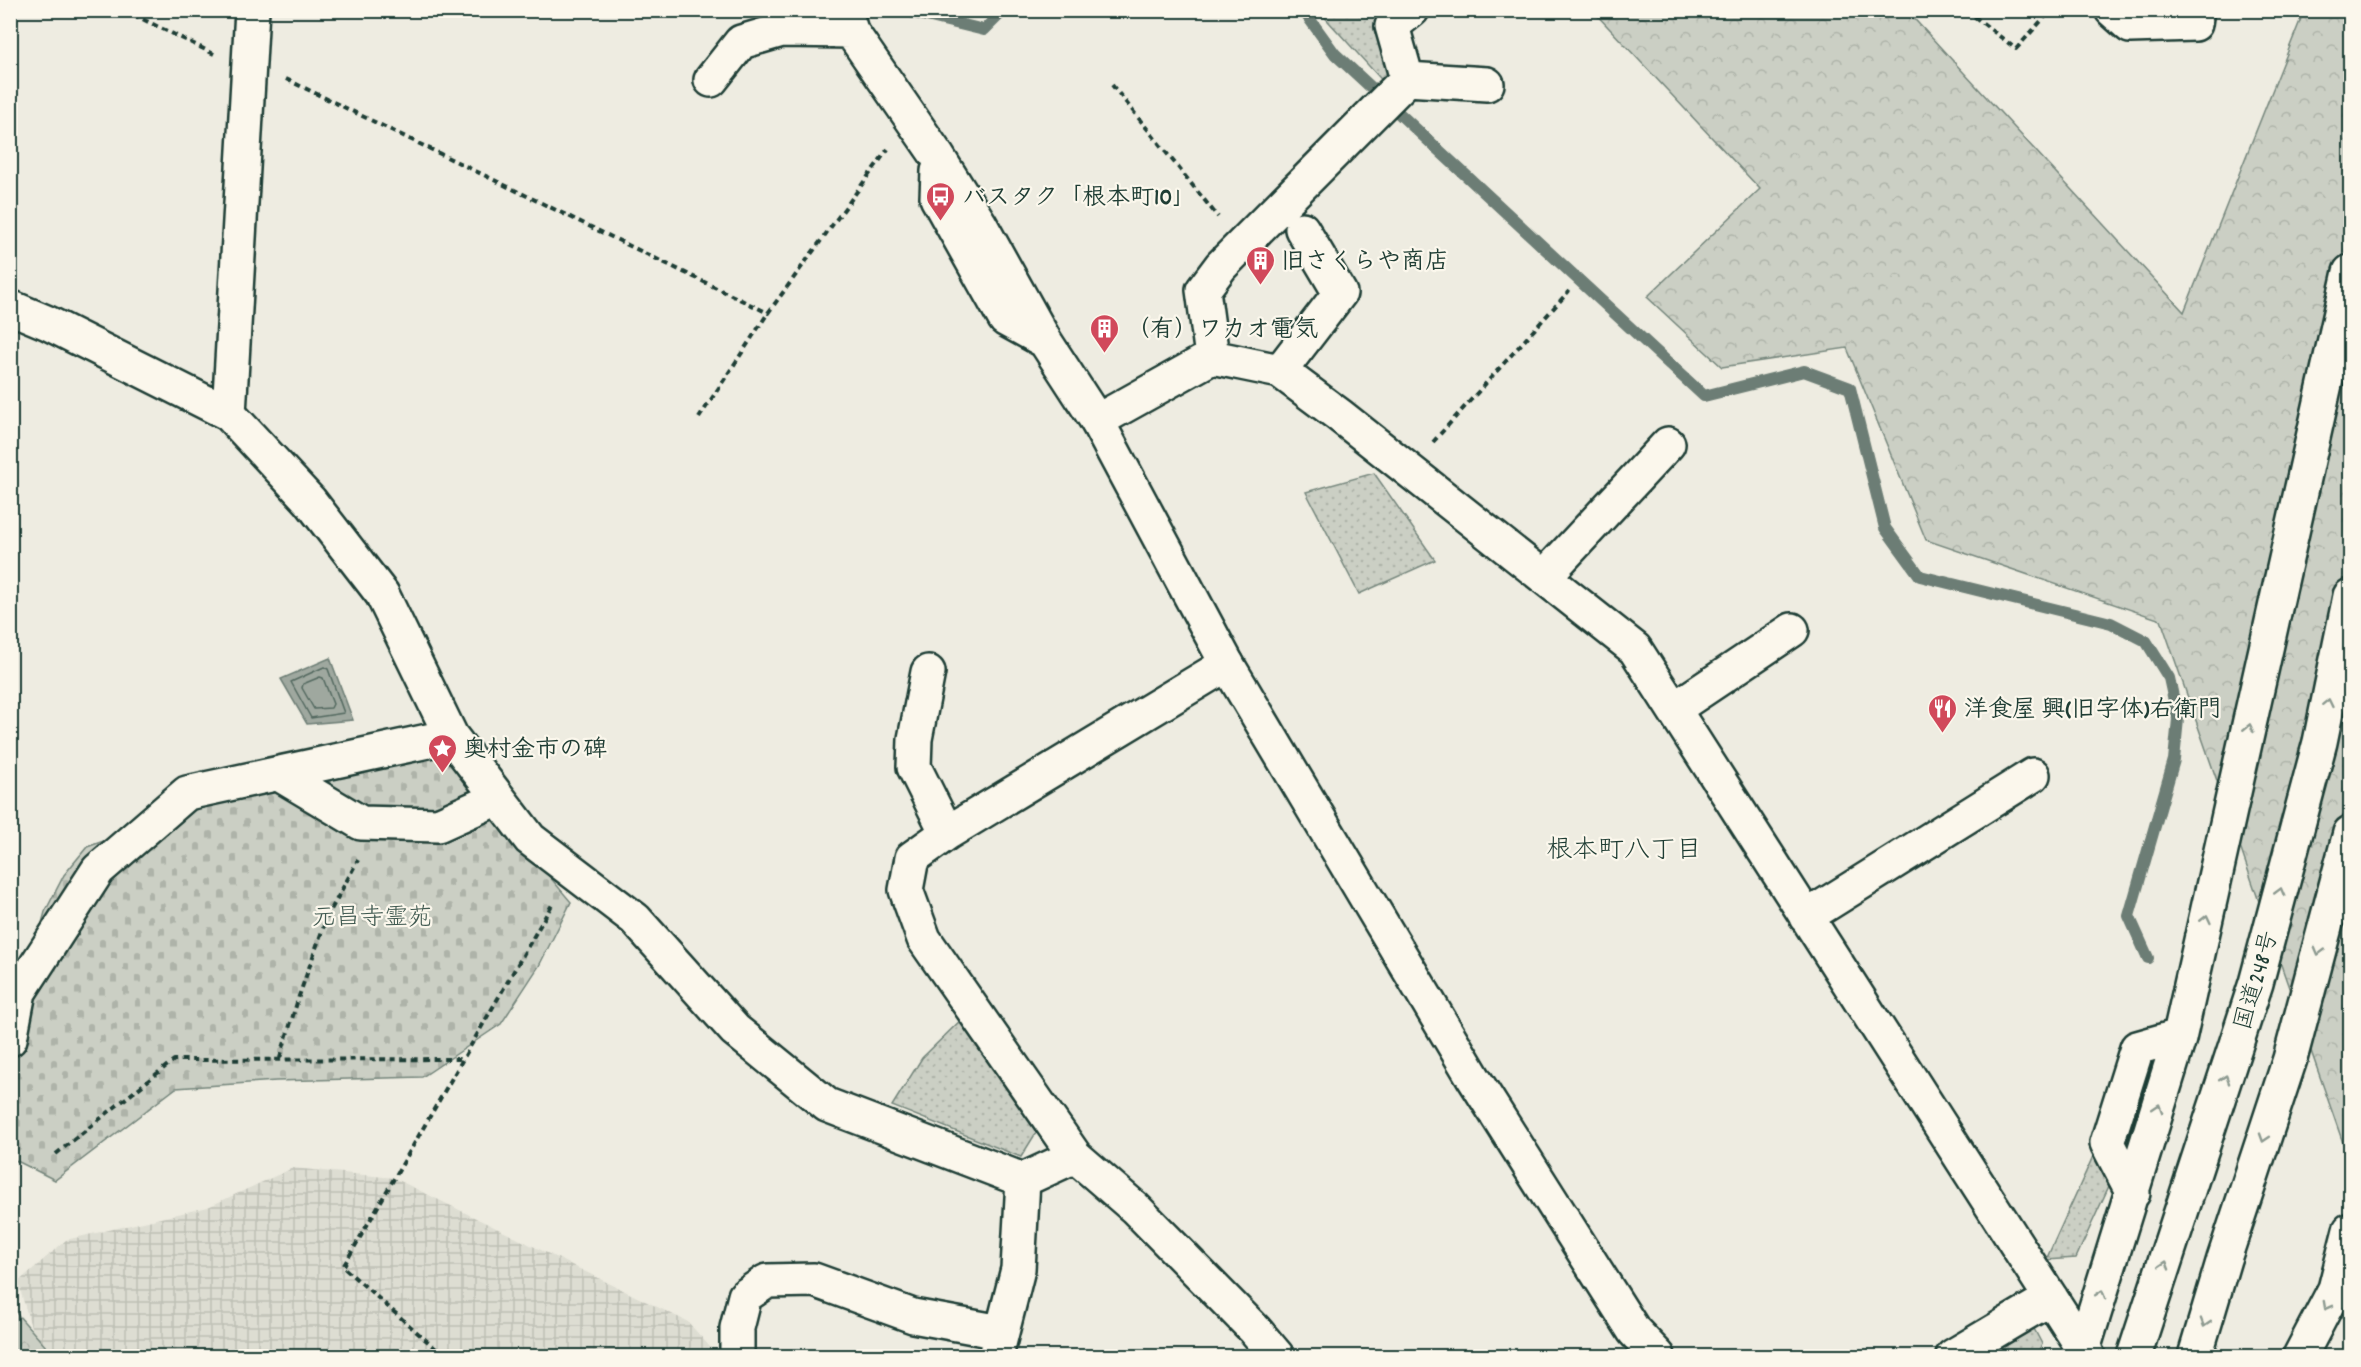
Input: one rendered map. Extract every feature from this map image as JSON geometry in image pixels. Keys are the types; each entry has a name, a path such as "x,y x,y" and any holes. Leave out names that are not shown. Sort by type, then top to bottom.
{"main road":[{"path":"229,414 252,10"},
{"path":"2112,10 2130,26 2195,24 2197,10"},
{"path":"1397,16 1407,79"},
{"path":"711,80 741,42 782,30 848,21 980,224 1045,341 1097,421 1227,664 1473,1077 1638,1344 1658,1356"},
{"path":"1212,357 1203,290 1241,246 1407,79 1487,84"},
{"path":"1280,371 1340,293 1302,229"},
{"path":"2084,1354 2179,1036 2350,272"},
{"path":"10,307 48,323 229,414 310,501 382,594 452,736 530,839 635,919 735,1030 827,1105 1023,1179 1075,1156"},
{"path":"1097,421 1212,357 1280,371 1635,649 2051,1298 2084,1354"},
{"path":"1544,577 1668,444"},
{"name":"国道248号","path":"2137,1348 2256,983 2320,742 2350,596"},
{"path":"1674,709 1792,630"},
{"path":"1227,664 947,832 912,858 906,890 924,939 1075,1156 1135,1208 1255,1330 1277,1356"},
{"path":"928,672 915,739 914,767 947,832"},
{"path":"10,1039 19,992 98,870 187,793 452,736"},
{"path":"279,774 361,823 438,825 498,798"},
{"path":"1806,917 2033,775"},
{"path":"2195,1356 2224,1259 2290,1059 2350,833"},
{"path":"736,1356 737,1328 745,1296 768,1281 814,1280 999,1344 1018,1269 1023,1179"},
{"path":"2300,1356 2336,1289 2350,1230"},
{"path":"1953,1356 2051,1298"}],"path":[{"path":"124,10 214,54 248,61 768,313"},
{"path":"1966,10 2016,49 2050,10"},
{"path":"1112,85 1241,246"},
{"path":"699,418 768,313 888,149 916,124"},
{"path":"1408,469 1569,291"},
{"path":"280,1058 298,996 327,917 356,862 399,824"},
{"path":"444,1356 343,1266 572,871"},
{"path":"56,1154 174,1060 463,1059"}],"shaded area":[{"path":"293,1168 394,1178 688,1322 718,1356 39,1355 18,1282 66,1240 208,1207"}],"green space":[{"path":"1319,11 1374,11 1399,75 1388,87"},
{"path":"1593,11 1907,11 2184,312 2304,11 2350,11 2350,1163 2161,620 1926,540 1847,348 1722,367 1647,297 1760,189"},
{"path":"1374,473 1435,560 1359,594 1306,492"},
{"name":"元昌寺霊苑","path":"423,727 571,902 539,966 501,1024 422,1077 276,1081 176,1088 55,1180 11,1158 12,1033 45,912 64,875 87,847"},
{"path":"963,1018 1039,1128 1021,1157 892,1106 922,1058"},
{"path":"2100,1141 2114,1175 2076,1258 2046,1260"},
{"path":"11,1307 54,1356 11,1356"},
{"path":"2031,1323 2042,1344 2038,1356 1979,1356"}],"water":[{"path":"330,658 353,720 307,724 281,679"}],"waterway":[{"path":"902,10 984,30 1004,10"},
{"path":"1303,10 1335,54 1704,396 1804,371 1850,388 1885,528 1920,576 2111,623 2146,641 2169,678 2178,719 2174,760 2129,916 2148,958"}],"place":[{"name":"バスタク「根本町10」","path":"941,222"},
{"name":"旧さくらや商店","path":"1260,286"},
{"name":"（有）ワカオ電気","path":"1105,354"},
{"name":"洋食屋 興(旧字体)右衛門","path":"1943,734"},
{"name":"奥村金市の碑","path":"442,774"}],"district":[{"name":"根本町八丁目","path":"1624,848"}]}
